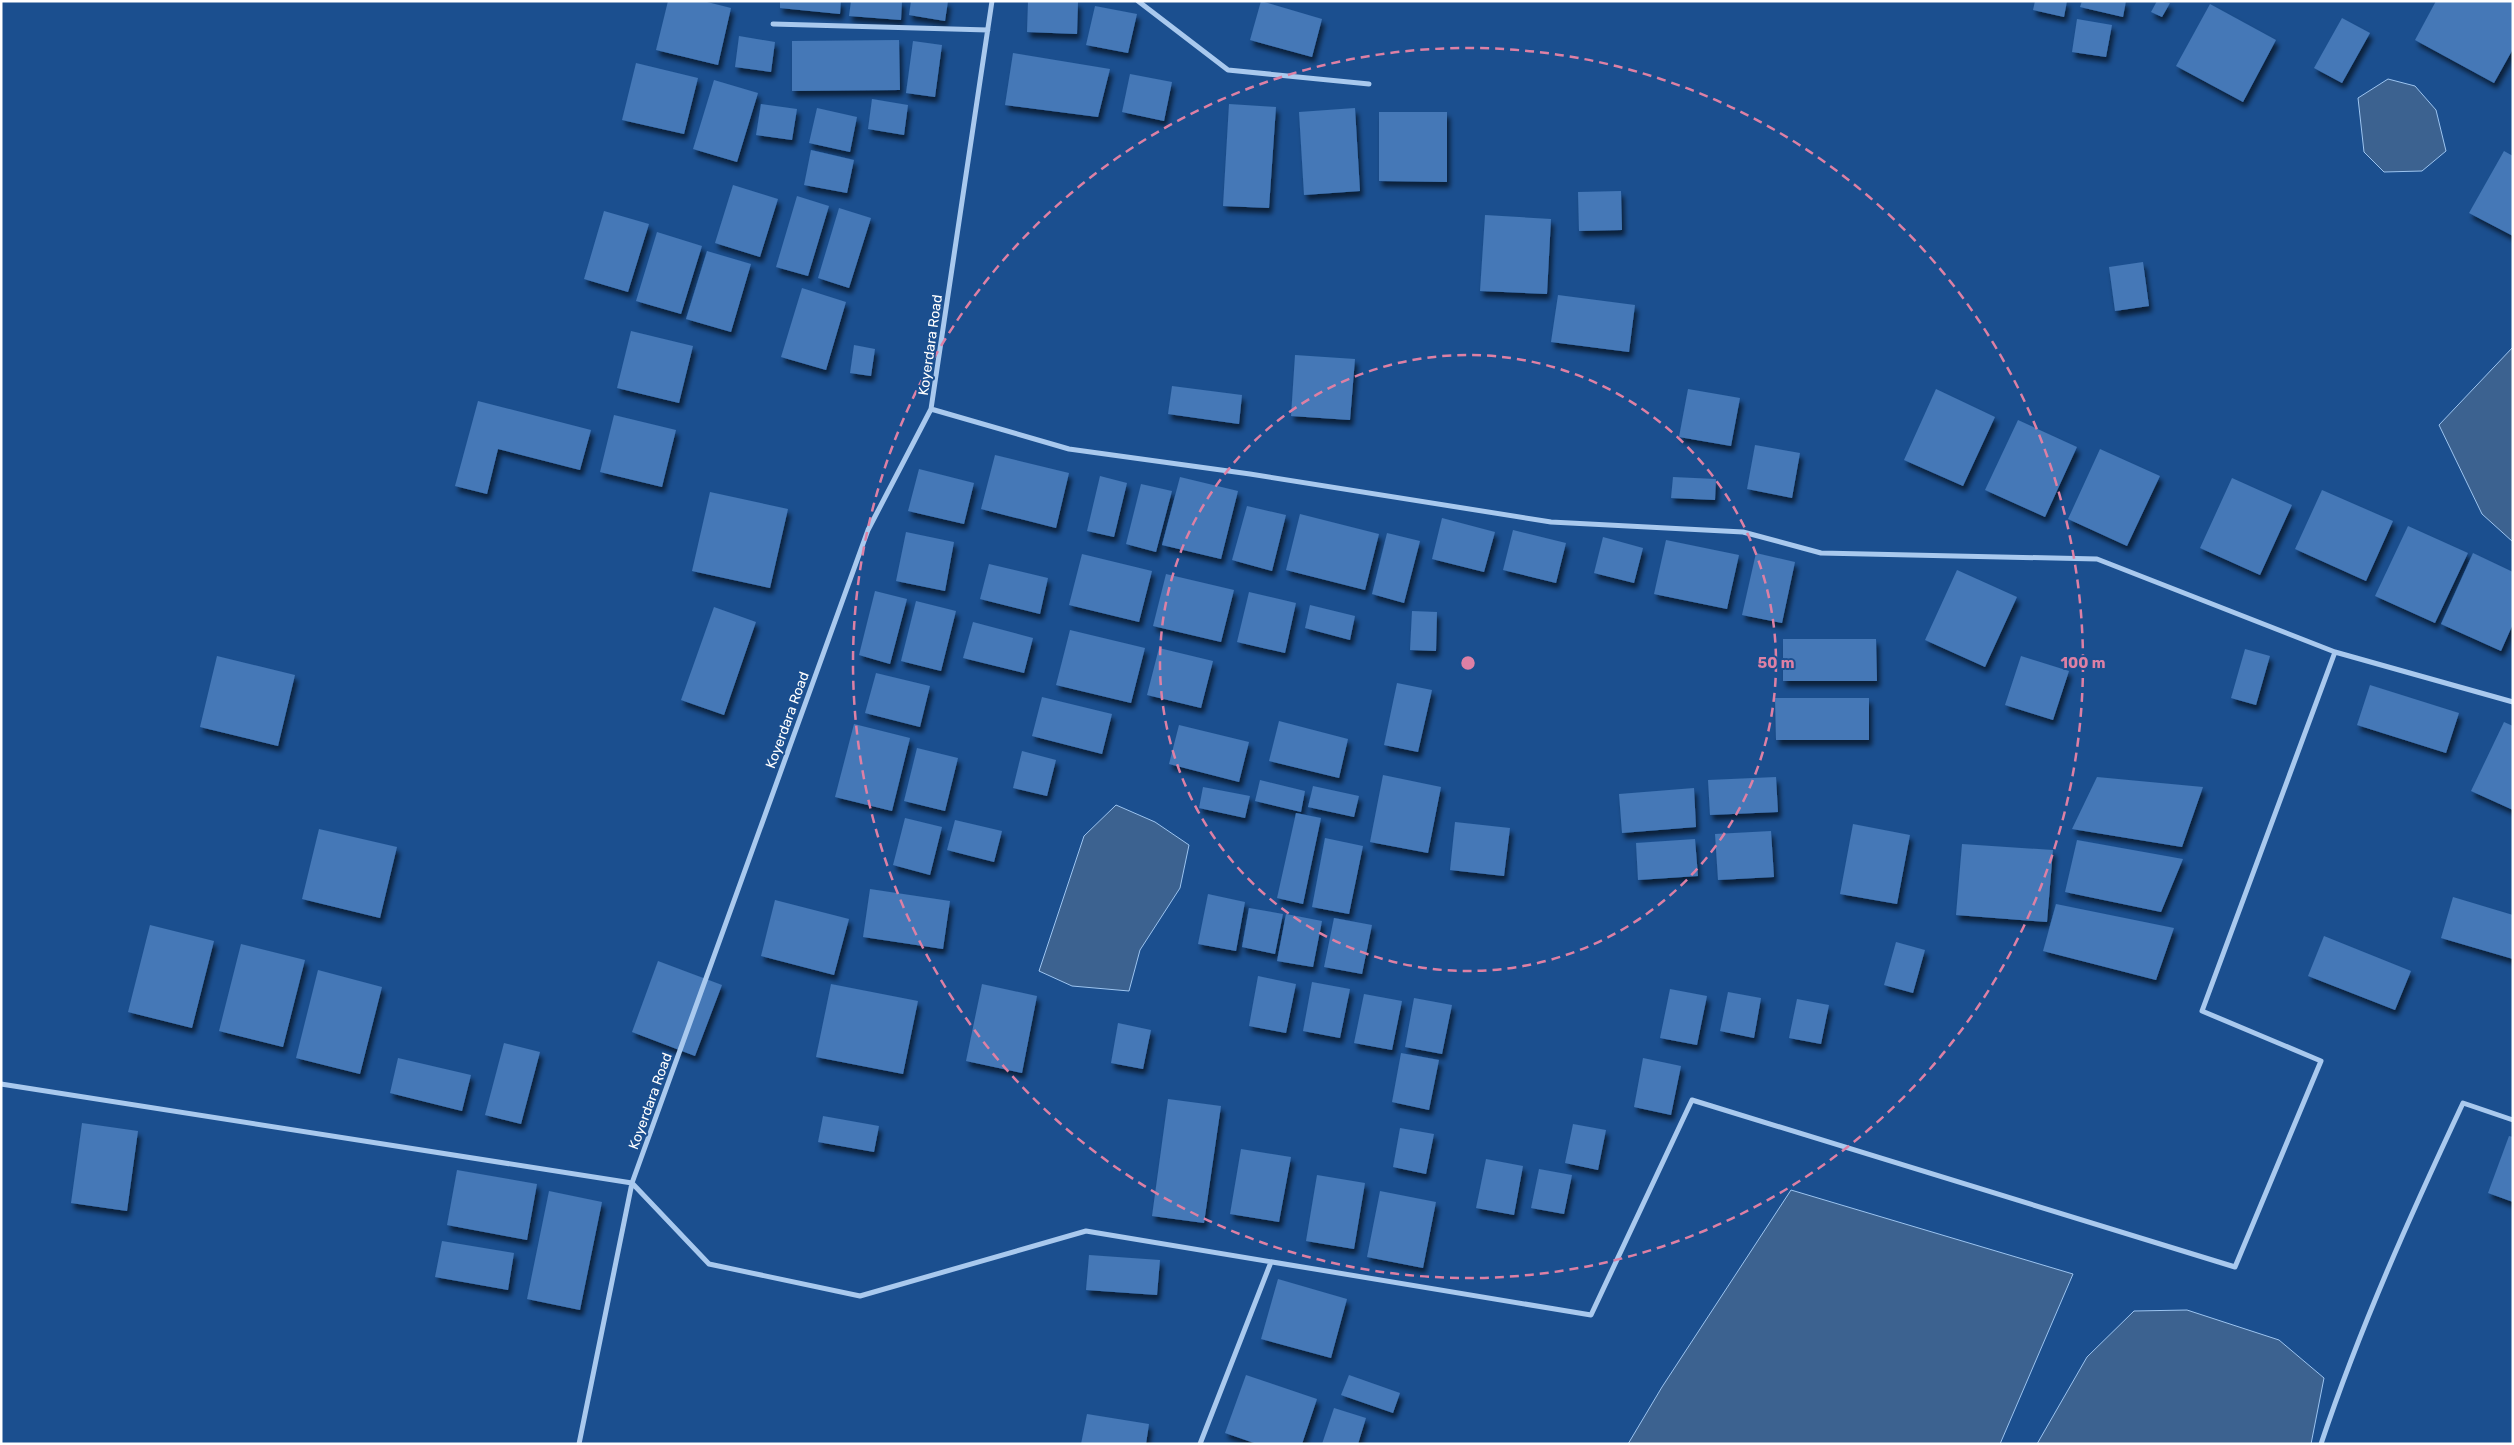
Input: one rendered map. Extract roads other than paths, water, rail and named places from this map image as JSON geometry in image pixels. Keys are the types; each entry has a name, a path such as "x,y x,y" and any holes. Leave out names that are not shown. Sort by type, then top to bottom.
{"street":[{"name":"Koyerdara Road","path":"579,1444 632,1183 868,530 932,409 992,1"},
{"path":"1138,1 1228,70 1368,84"},
{"path":"773,24 988,30"},
{"path":"932,409 1069,449 1250,474 1551,522 1742,532 1821,553 2097,559 2335,652 2513,702"},
{"path":"1,1084 632,1183 709,1264 860,1296 1086,1231 1591,1315 1692,1100 2235,1267 2322,1061 2202,1011 2335,652"},
{"path":"2321,1444 2335,1403 2416,1204 2463,1103 2513,1120"},
{"path":"1200,1444 1271,1262"}],"water":[{"path":"2388,79 2415,86 2436,110 2446,151 2422,171 2384,172 2364,152 2358,98"},
{"path":"2513,347 2513,542 2482,514 2439,425"},
{"path":"1116,805 1155,822 1189,845 1180,888 1140,950 1129,991 1072,986 1039,971 1084,836"},
{"path":"1791,1190 2073,1274 2000,1444 1628,1444 1662,1387"},
{"path":"2187,1310 2279,1340 2324,1378 2311,1444 2037,1444 2087,1357 2134,1311"}]}
